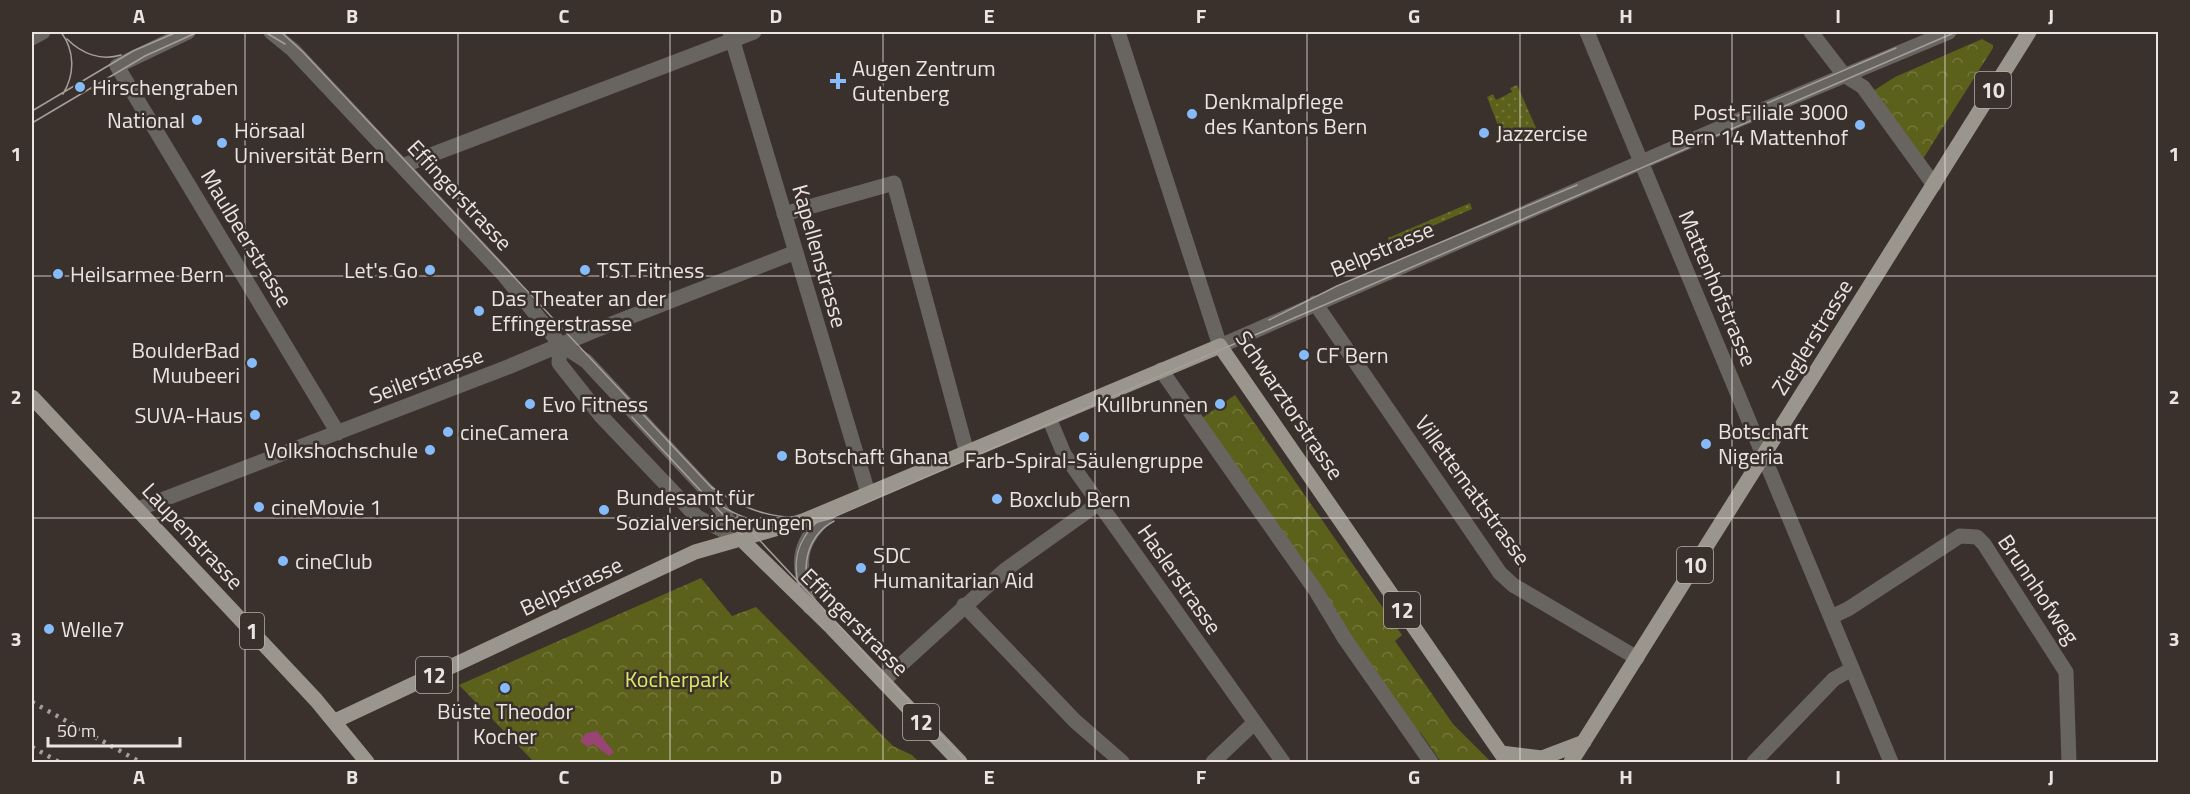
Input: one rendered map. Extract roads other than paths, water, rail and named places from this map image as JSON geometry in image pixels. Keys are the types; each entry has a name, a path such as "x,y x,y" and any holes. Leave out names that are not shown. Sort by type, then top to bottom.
{"main road":[{"name":"Zieglerstrasse","path":"1571,762 2029,32"},
{"name":"Belpstrasse","path":"335,721 695,552 788,527 1220,346"},
{"name":"Schwarztorstrasse","path":"1220,346 1504,758"},
{"name":"Laupenstrasse","path":"32,397 335,721 367,762"},
{"name":"Effingerstrasse","path":"742,540 883,681 960,762"},
{"path":"1504,758 1542,758 1584,742"}],"street":[{"path":"32,38 43,32"},
{"name":"Maulbeerstrasse","path":"188,32 117,66 338,433"},
{"name":"Effingerstrasse","path":"271,32 293,50 503,274 560,344 586,361 709,493 742,540"},
{"path":"402,166 732,35 754,32"},
{"name":"Schwarztorstrasse","path":"1118,32 1220,346"},
{"name":"Mattenhofstrasse","path":"1587,32 1891,762"},
{"path":"1811,32 1844,75 1863,87 1934,185"},
{"name":"Belpstrasse","path":"1220,346 1641,162 1949,32"},
{"name":"Kapellenstrasse","path":"732,35 868,493"},
{"path":"784,214 894,183 967,453"},
{"name":"Seilerstrasse","path":"138,509 338,433 796,252"},
{"name":"Villettemattstrasse","path":"1315,303 1506,579 1637,658"},
{"name":"Effingerstrasse","path":"560,344 559,363 609,424 697,517 742,540"},
{"path":"1161,370 1321,598 1345,639 1431,762"},
{"name":"Haslerstrasse","path":"1049,418 1064,454 1283,762"},
{"path":"883,681 1005,570 1099,503"},
{"name":"Belpstrasse","path":"810,607 800,575 801,559 810,536 833,509"},
{"name":"Brunnhofweg","path":"1831,617 1848,609 1960,536 1977,537 1984,544 2067,672 2069,762"},
{"path":"964,605 1075,721 1122,762"},
{"path":"1754,762 1834,679 1852,669"},
{"path":"1213,762 1254,723"}],"tram line":[{"path":"61,32 69,47 72,63 70,79 63,94"},
{"path":"32,111 133,51 177,32"},
{"path":"32,123 145,56 198,32"},
{"path":"265,32 285,44"},
{"path":"281,32 303,52 713,489"},
{"path":"702,492 731,512 762,522 795,525 829,519 1956,32"},
{"path":"67,39 79,49 92,55 99,57 121,55"},
{"path":"1737,116 1896,48"},
{"path":"1269,320 1337,286 1577,185"},
{"path":"632,417 742,535"},
{"path":"709,485 731,500 767,514 806,517"},
{"path":"737,516 966,762"},
{"path":"813,595 807,574 808,554 817,535 834,521"},
{"path":"799,586 796,568 798,552 805,537 816,523"}],"railway":[{"path":"32,702 140,762"},
{"path":"32,747 59,762"}],"place":[{"name":"Augen Zentrum Gutenberg","path":"838,81"},
{"name":"Hirschengraben","path":"80,87"},
{"name":"Denkmalpflege des Kantons Bern","path":"1192,114"},
{"name":"National","path":"197,120"},
{"name":"Post Filiale 3000 Bern 14 Mattenhof","path":"1860,125"},
{"name":"Jazzercise","path":"1484,133"},
{"name":"Hörsaal Universität Bern","path":"222,143"},
{"name":"Let's Go","path":"430,270"},
{"name":"TST Fitness","path":"585,270"},
{"name":"Heilsarmee Bern","path":"58,274"},
{"name":"Das Theater an der Effingerstrasse","path":"479,311"},
{"name":"CF Bern","path":"1304,355"},
{"name":"BoulderBad Muubeeri","path":"252,363"},
{"name":"Evo Fitness","path":"530,404"},
{"name":"Kullbrunnen","path":"1220,404"},
{"name":"SUVA-Haus","path":"255,415"},
{"name":"cineCamera","path":"448,432"},
{"name":"Farb-Spiral-Säulengruppe","path":"1084,437"},
{"name":"Botschaft Nigeria","path":"1706,444"},
{"name":"Volkshochschule","path":"430,450"},
{"name":"Botschaft Ghana","path":"782,456"},
{"name":"Boxclub Bern","path":"997,499"},
{"name":"cineMovie 1","path":"259,507"},
{"name":"Bundesamt für Sozialversicherungen","path":"604,510"},
{"name":"cineClub","path":"283,561"},
{"name":"SDC Humanitarian Aid","path":"861,568"},
{"name":"Welle7","path":"49,629"},
{"name":"Büste Theodor Kocher","path":"505,688"}],"park label":[{"name":"Kocherpark","path":"677,679"}]}
